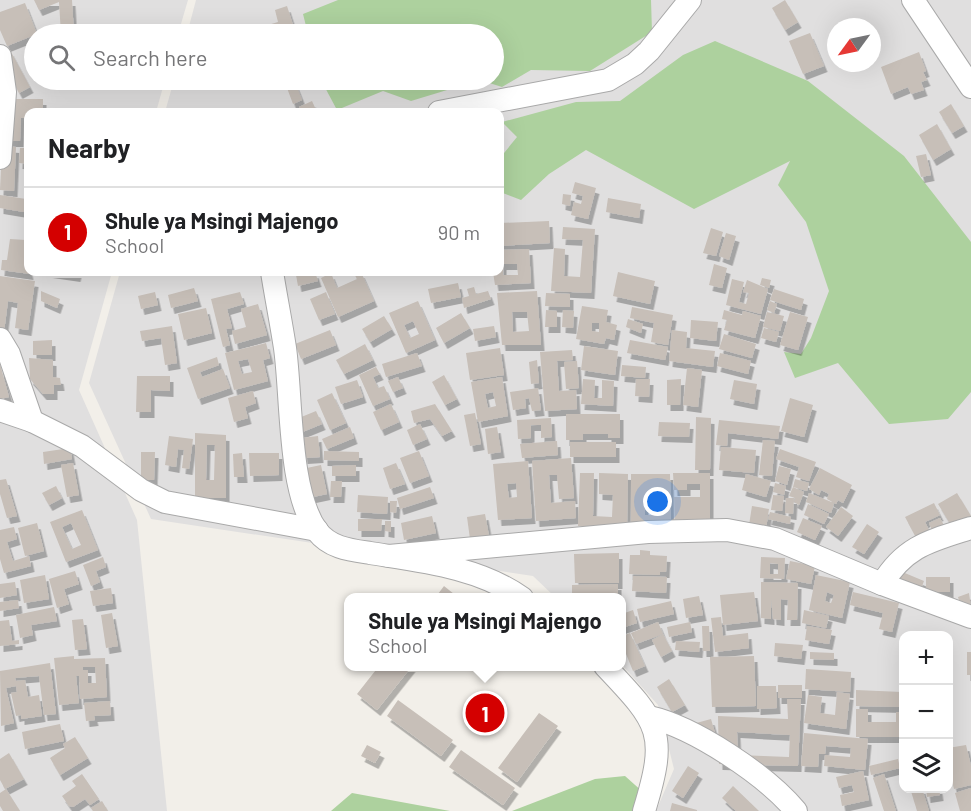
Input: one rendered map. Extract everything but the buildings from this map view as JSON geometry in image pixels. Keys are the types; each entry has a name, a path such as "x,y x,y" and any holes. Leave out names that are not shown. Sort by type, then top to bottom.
{"street":[{"path":"460,108 608,80 635,64 649,51 690,0"},
{"path":"914,0 971,87"},
{"path":"0,56 5,92 0,158"},
{"path":"273,276 285,348 299,485 306,510 317,531 339,548 466,572 515,593"},
{"path":"0,339 9,354 32,421"},
{"path":"0,410 32,421 92,452 141,490 165,502 317,531"},
{"path":"882,584 894,564 925,543 971,528"},
{"path":"389,556 637,533 728,530 775,539 882,584 971,617"},
{"path":"610,671 649,717 657,737 658,759 644,811"},
{"path":"649,717 669,722 705,740 763,781 786,799 796,811"}],"shaded area":[{"path":"0,0 188,0 181,24 24,24 24,90 162,90 157,108 24,108 24,276 111,276 79,390 137,520 167,811 0,811"},
{"path":"196,0 971,0 971,811 656,811 674,769 658,705 626,669 626,593 551,593 533,576 151,519 89,383 119,276 504,276 504,108 166,108 171,90 504,90 504,24 190,24"}],"green space":[{"path":"338,0 651,0 652,32 590,71 531,70 504,86 504,24 306,24 303,14"},
{"path":"715,41 808,81 904,156 971,242 971,392 948,419 889,424 838,363 795,378 784,352 801,354 811,338 829,291 806,222 778,185 790,161 694,209 586,150 549,174 521,200 504,194 504,153 517,137 504,121 576,102 620,101 683,55"},
{"path":"326,90 447,90 411,101 383,91 342,108 336,108"},
{"path":"625,776 644,793 638,811 512,811 595,779"},
{"path":"352,793 450,811 331,811"}],"place":[{"name":"Shule ya Msingi Majengo","path":"485,713"}]}
